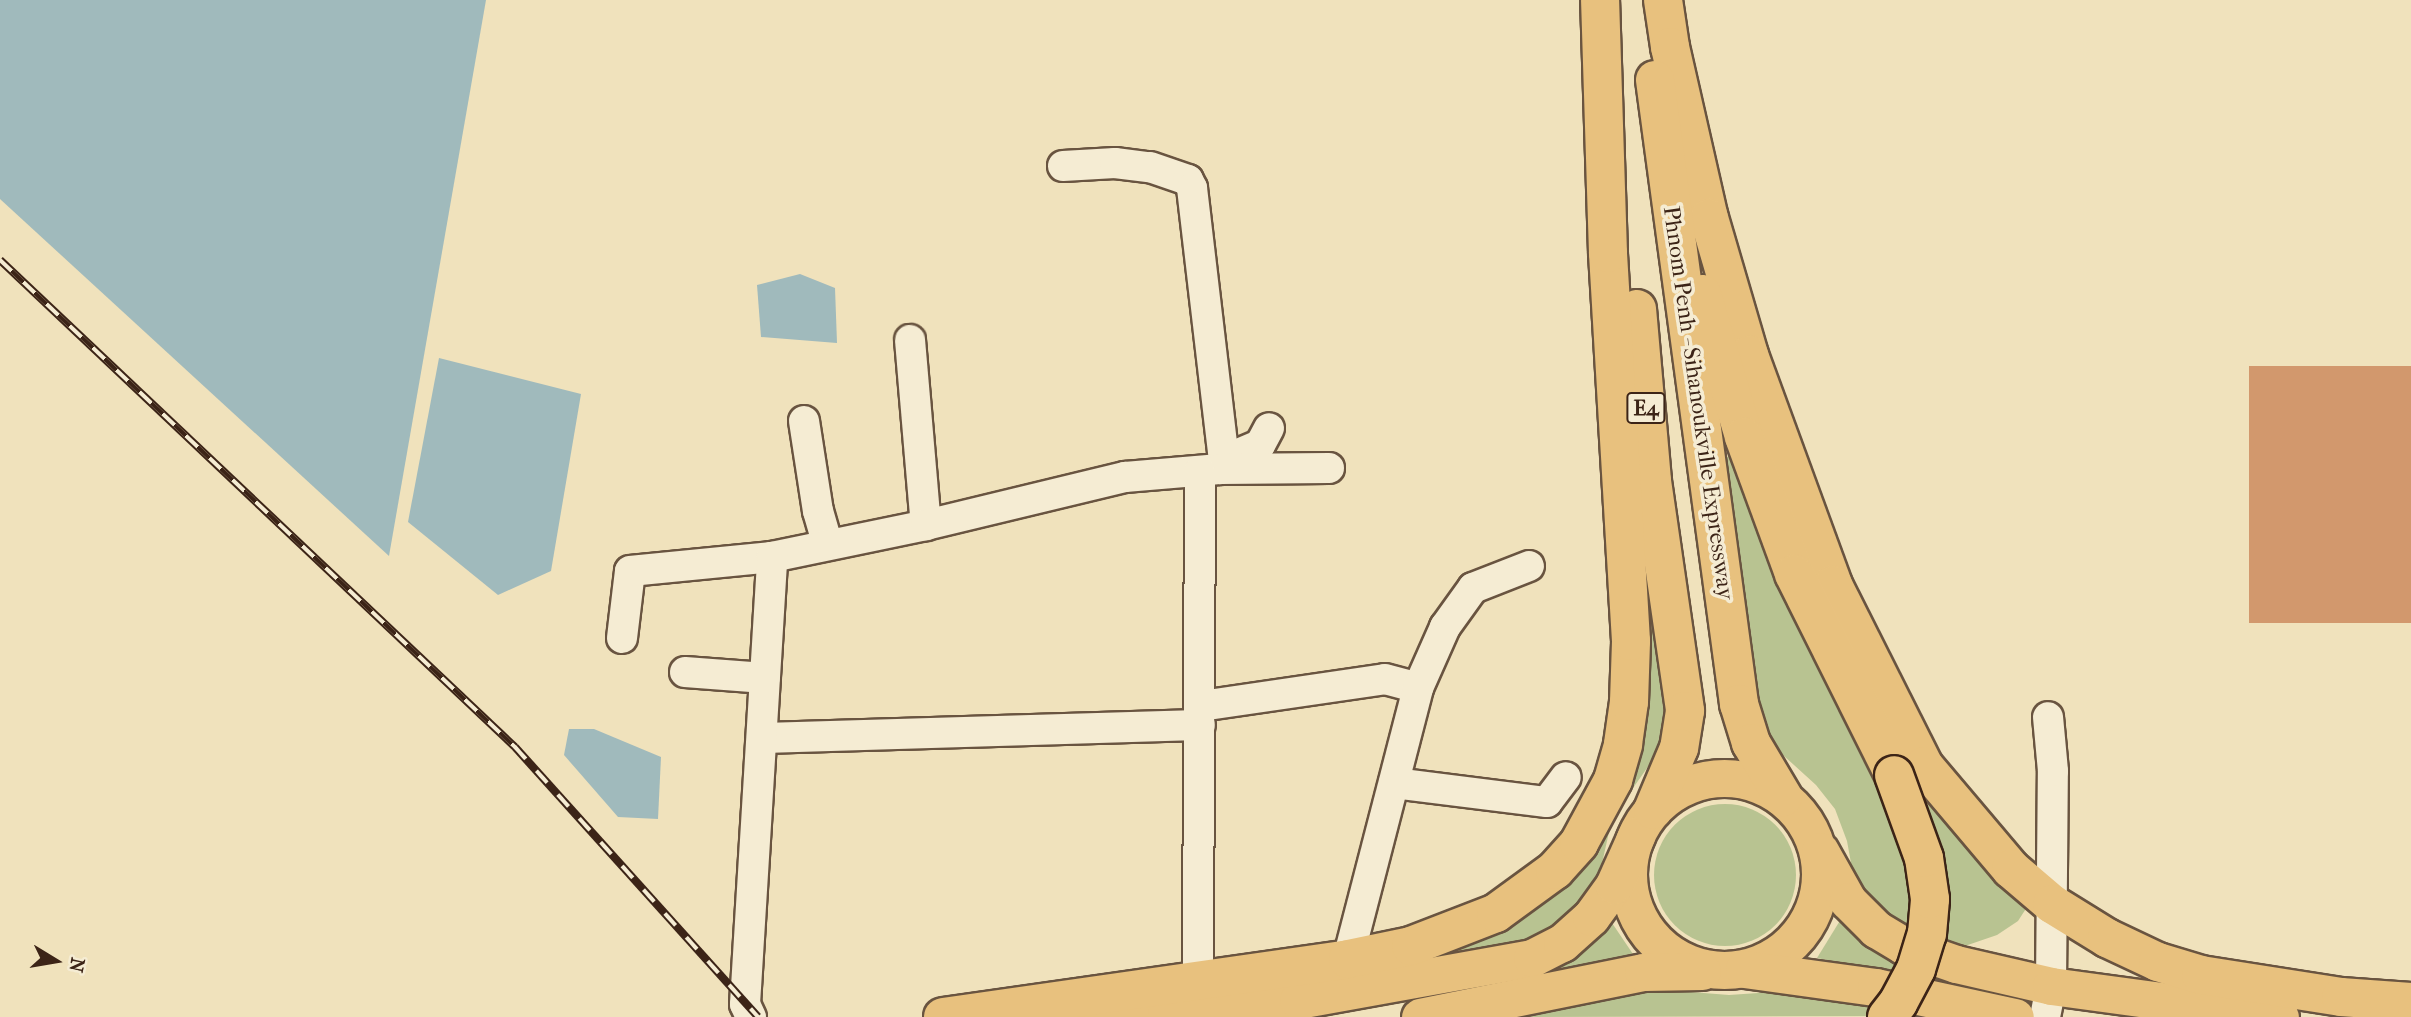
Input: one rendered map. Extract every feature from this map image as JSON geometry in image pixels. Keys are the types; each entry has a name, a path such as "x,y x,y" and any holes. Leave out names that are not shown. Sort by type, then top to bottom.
{"highway":[{"path":"943,1017 1348,959 1411,946 1464,928 1496,913 1529,892 1555,870 1579,843 1613,780 1623,744 1629,702 1631,641 1608,253 1600,0"},
{"name":"Phnom Penh - Sihanoukville Expressway","path":"1609,0 1652,481 1685,711 1679,748 1645,823"},
{"name":"Phnom Penh - Sihanoukville Expressway","path":"1647,0 1651,51 1739,704 1751,743 1783,797"},
{"path":"1663,0 1709,219 1749,355 1832,585 1924,766 2011,869 2052,904 2107,938 2158,962 2201,975 2341,997 2411,1002"},
{"path":"1651,51 1698,279 1744,437 1794,574 1894,775 1924,858 1930,899 1927,934 1916,969 1898,1003 1887,1017"}],"main road":[{"name":"E4","path":"1730,777 1758,783 1783,797 1802,817 1816,842 1821,875 1815,907 1799,936 1773,958 1728,970 1684,962 1660,946 1641,922 1630,894 1629,864 1645,823 1675,791 1701,780 1730,777"},
{"path":"1093,1017 1166,1014 1298,1000 1532,957 1562,943 1591,917 1614,885 1645,823"},
{"path":"1816,842 1848,901 1876,929 1895,941 2048,1001 2280,1017"},
{"path":"1420,1017 1643,972 1728,970 1876,987 2015,1017"}],"street":[{"path":"1063,166 1115,163 1150,167 1188,180 1192,188 1214,467 1201,715 1198,981"},
{"path":"910,340 926,525"},
{"path":"804,421 818,511 827,543"},
{"path":"1214,467 1260,445 1269,428"},
{"path":"622,638 630,571 772,557 827,543 926,525 1125,477 1214,467 1329,468"},
{"path":"751,1017 745,1004 772,557"},
{"path":"1348,959 1418,688 1446,628 1473,588 1529,566"},
{"path":"685,672 765,678"},
{"path":"762,738 1201,715 1385,679 1418,688"},
{"path":"2048,717 2053,771 2048,1001"},
{"path":"1394,783 1547,802 1566,777"}],"green space":[{"path":"1735,456 1783,578 1924,799 1999,882 2029,904 2018,921 1997,935 1959,948 1912,933 1879,911 1853,874 1847,841 1835,809 1816,785 1772,745 1757,715 1720,458"},
{"path":"1645,611 1656,611 1667,714 1661,748 1624,801 1609,832 1599,877 1579,906 1546,932 1527,940 1456,958 1454,948 1587,859"},
{"path":"1725,804 1752,810 1775,825 1790,848 1796,875 1790,902 1775,925 1752,940 1725,946 1698,940 1675,925 1660,902 1654,875 1660,848 1675,825 1698,810"},
{"path":"1841,919 1997,988 1997,994 1817,958"},
{"path":"1612,923 1635,957 1465,992 1464,987 1554,966 1576,956"},
{"path":"1666,990 1729,995 1801,990 1915,1016 1480,1017 1630,992"}],"water":[{"path":"0,0 486,0 389,556 0,199"},
{"path":"800,274 835,288 837,343 761,337 757,285"},
{"path":"439,358 581,394 551,571 498,595 408,522"},
{"path":"569,729 594,729 661,757 658,819 618,817 564,755"}],"building":[{"path":"2249,366 2411,366 2411,623 2249,623"}],"railway":[{"path":"0,260 515,747 758,1017"}]}
